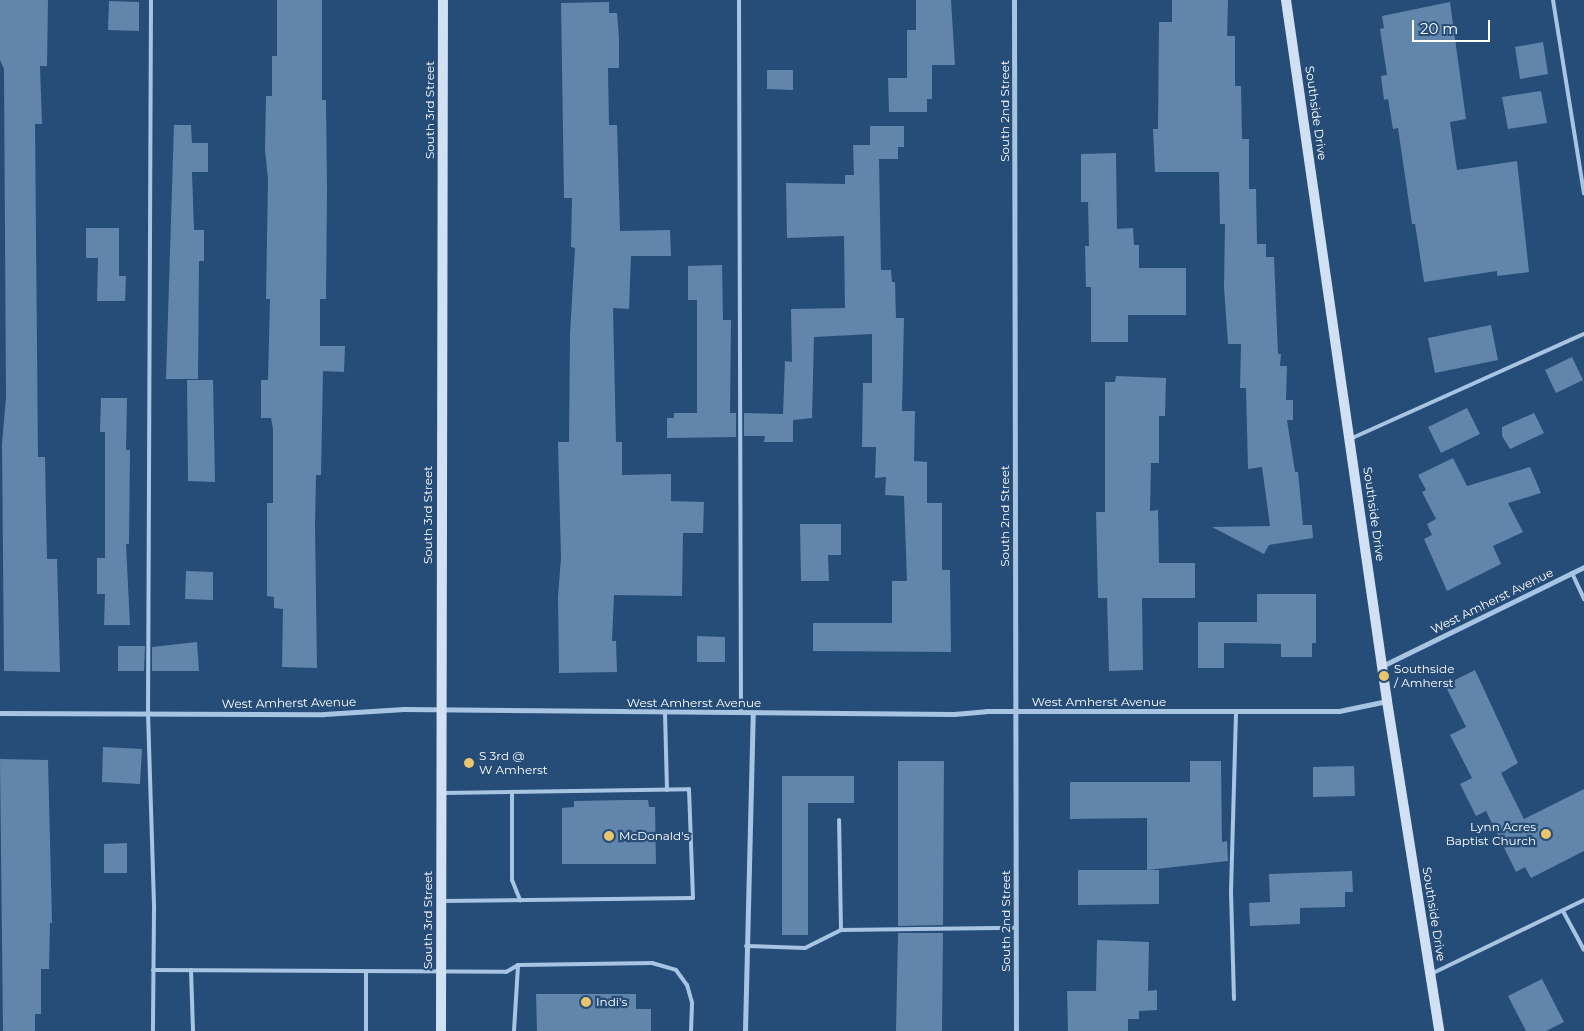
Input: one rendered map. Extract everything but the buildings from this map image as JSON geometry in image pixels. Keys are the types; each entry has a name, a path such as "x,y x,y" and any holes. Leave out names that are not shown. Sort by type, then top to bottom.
{"main road":[{"name":"South 3rd Street","path":"441,1031 442,793 440,709 443,0"},
{"name":"Southside Drive","path":"1286,0 1387,701 1439,1031"}],"street":[{"name":"South 2nd Street","path":"1014,0 1016,1031"},
{"name":"West Amherst Avenue","path":"1382,666 1584,567"},
{"name":"West Amherst Avenue","path":"0,713 324,714 440,709 753,714 1236,712 1339,711 1387,701"},
{"path":"745,1031 753,714"}],"lane":[{"path":"150,0 148,713 153,1031"},
{"path":"738,0 741,713"},
{"path":"1553,0 1584,194"},
{"path":"1350,439 1584,334"},
{"path":"1572,573 1584,599"},
{"path":"1234,999 1230,892 1236,712"},
{"path":"665,713 667,790"},
{"path":"441,901 693,898 690,789 442,793"},
{"path":"512,792 512,880 520,900"},
{"path":"840,820 841,930"},
{"path":"1431,974 1584,900"},
{"path":"1562,911 1584,950"},
{"path":"746,946 804,948 841,930 1016,928"},
{"path":"153,970 440,970 506,972 518,965 664,965 676,970 687,984 692,1003 691,1031"},
{"path":"514,1031 518,965"},
{"path":"191,970 193,1031"},
{"path":"366,971 366,1031"}],"place":[{"name":"Southside / Amherst","path":"1384,676"},
{"name":"S 3rd @ W Amherst","path":"469,763"},
{"name":"Lynn Acres Baptist Church","path":"1546,834"},
{"name":"McDonald's","path":"609,836"},
{"name":"Indi's","path":"586,1002"}]}
